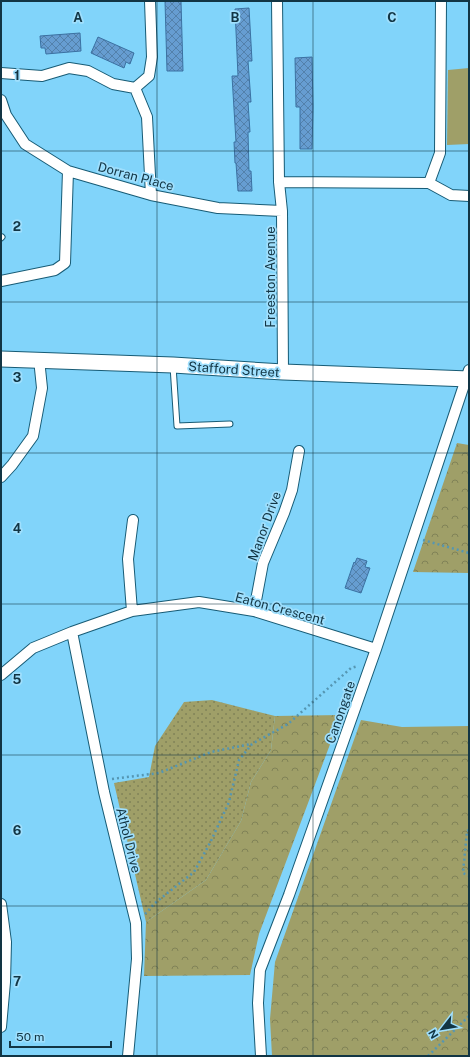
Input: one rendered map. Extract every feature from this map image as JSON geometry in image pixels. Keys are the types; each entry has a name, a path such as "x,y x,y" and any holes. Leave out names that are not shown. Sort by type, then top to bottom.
{"street":[{"path":"135,88 149,76 152,57 150,1"},
{"name":"Freeston Avenue","path":"278,1 279,182 282,210 283,372"},
{"path":"429,183 440,153 441,1"},
{"path":"1,73 42,76 69,68 88,71 113,84 135,88"},
{"path":"135,88 147,117 151,195"},
{"name":"Dorran Place","path":"1,100 6,115 25,144 68,171 151,195 218,208 282,210"},
{"path":"1,281 55,270 65,264 68,171"},
{"path":"279,182 429,183 451,195 469,196"},
{"name":"Stafford Street","path":"1,359 39,359 173,365 283,372 468,376"},
{"path":"1,477 12,465 33,436 42,388 39,359"},
{"name":"Canongate","path":"261,1056 258,1003 260,970 282,914 376,649 468,376"},
{"name":"Manor Drive","path":"254,611 263,563 290,496 299,451"},
{"path":"132,611 128,559 133,520"},
{"name":"Eaton Crescent","path":"1,675 33,648 72,632 132,611 199,602 254,611 376,649"},
{"name":"Athol Drive","path":"72,632 102,781 136,922 137,959 128,1056"},
{"path":"1,904 6,942 5,982 1,1027"}],"lane":[{"path":"173,365 177,426 230,424"}],"path":[{"path":"413,537 469,553"},
{"path":"102,781 159,774 211,752 252,744 288,724 351,668 371,662"},
{"path":"136,922 156,903 194,872 230,802 239,760 252,744"},
{"path":"469,830 463,873 469,876"},
{"path":"428,1056 469,1016"}],"green space":[{"path":"469,68 469,144 447,145 448,70"},
{"path":"457,443 469,445 469,573 413,572"},
{"path":"212,700 275,716 271,750 251,782 241,821 206,880 146,922 114,783 149,777 155,746 184,702"},
{"path":"341,715 259,934 250,975 144,976 146,922 206,880 241,821 251,782 271,750 275,716"},
{"path":"361,720 402,727 469,726 469,1056 272,1056 270,1019 275,962"}],"building":[{"path":"165,1 181,1 183,71 167,71"},
{"path":"249,8 252,61 248,61 251,102 248,102 250,132 248,132 249,171 251,171 252,191 238,191 235,163 234,142 236,142 232,76 238,76 235,9"},
{"path":"80,33 81,51 46,54 45,48 41,48 40,36"},
{"path":"98,37 134,53 130,64 126,62 124,68 91,53"},
{"path":"312,57 312,149 300,149 300,107 296,107 295,58"},
{"path":"357,558 367,561 365,567 370,568 361,593 345,588 354,562 355,563"}]}
